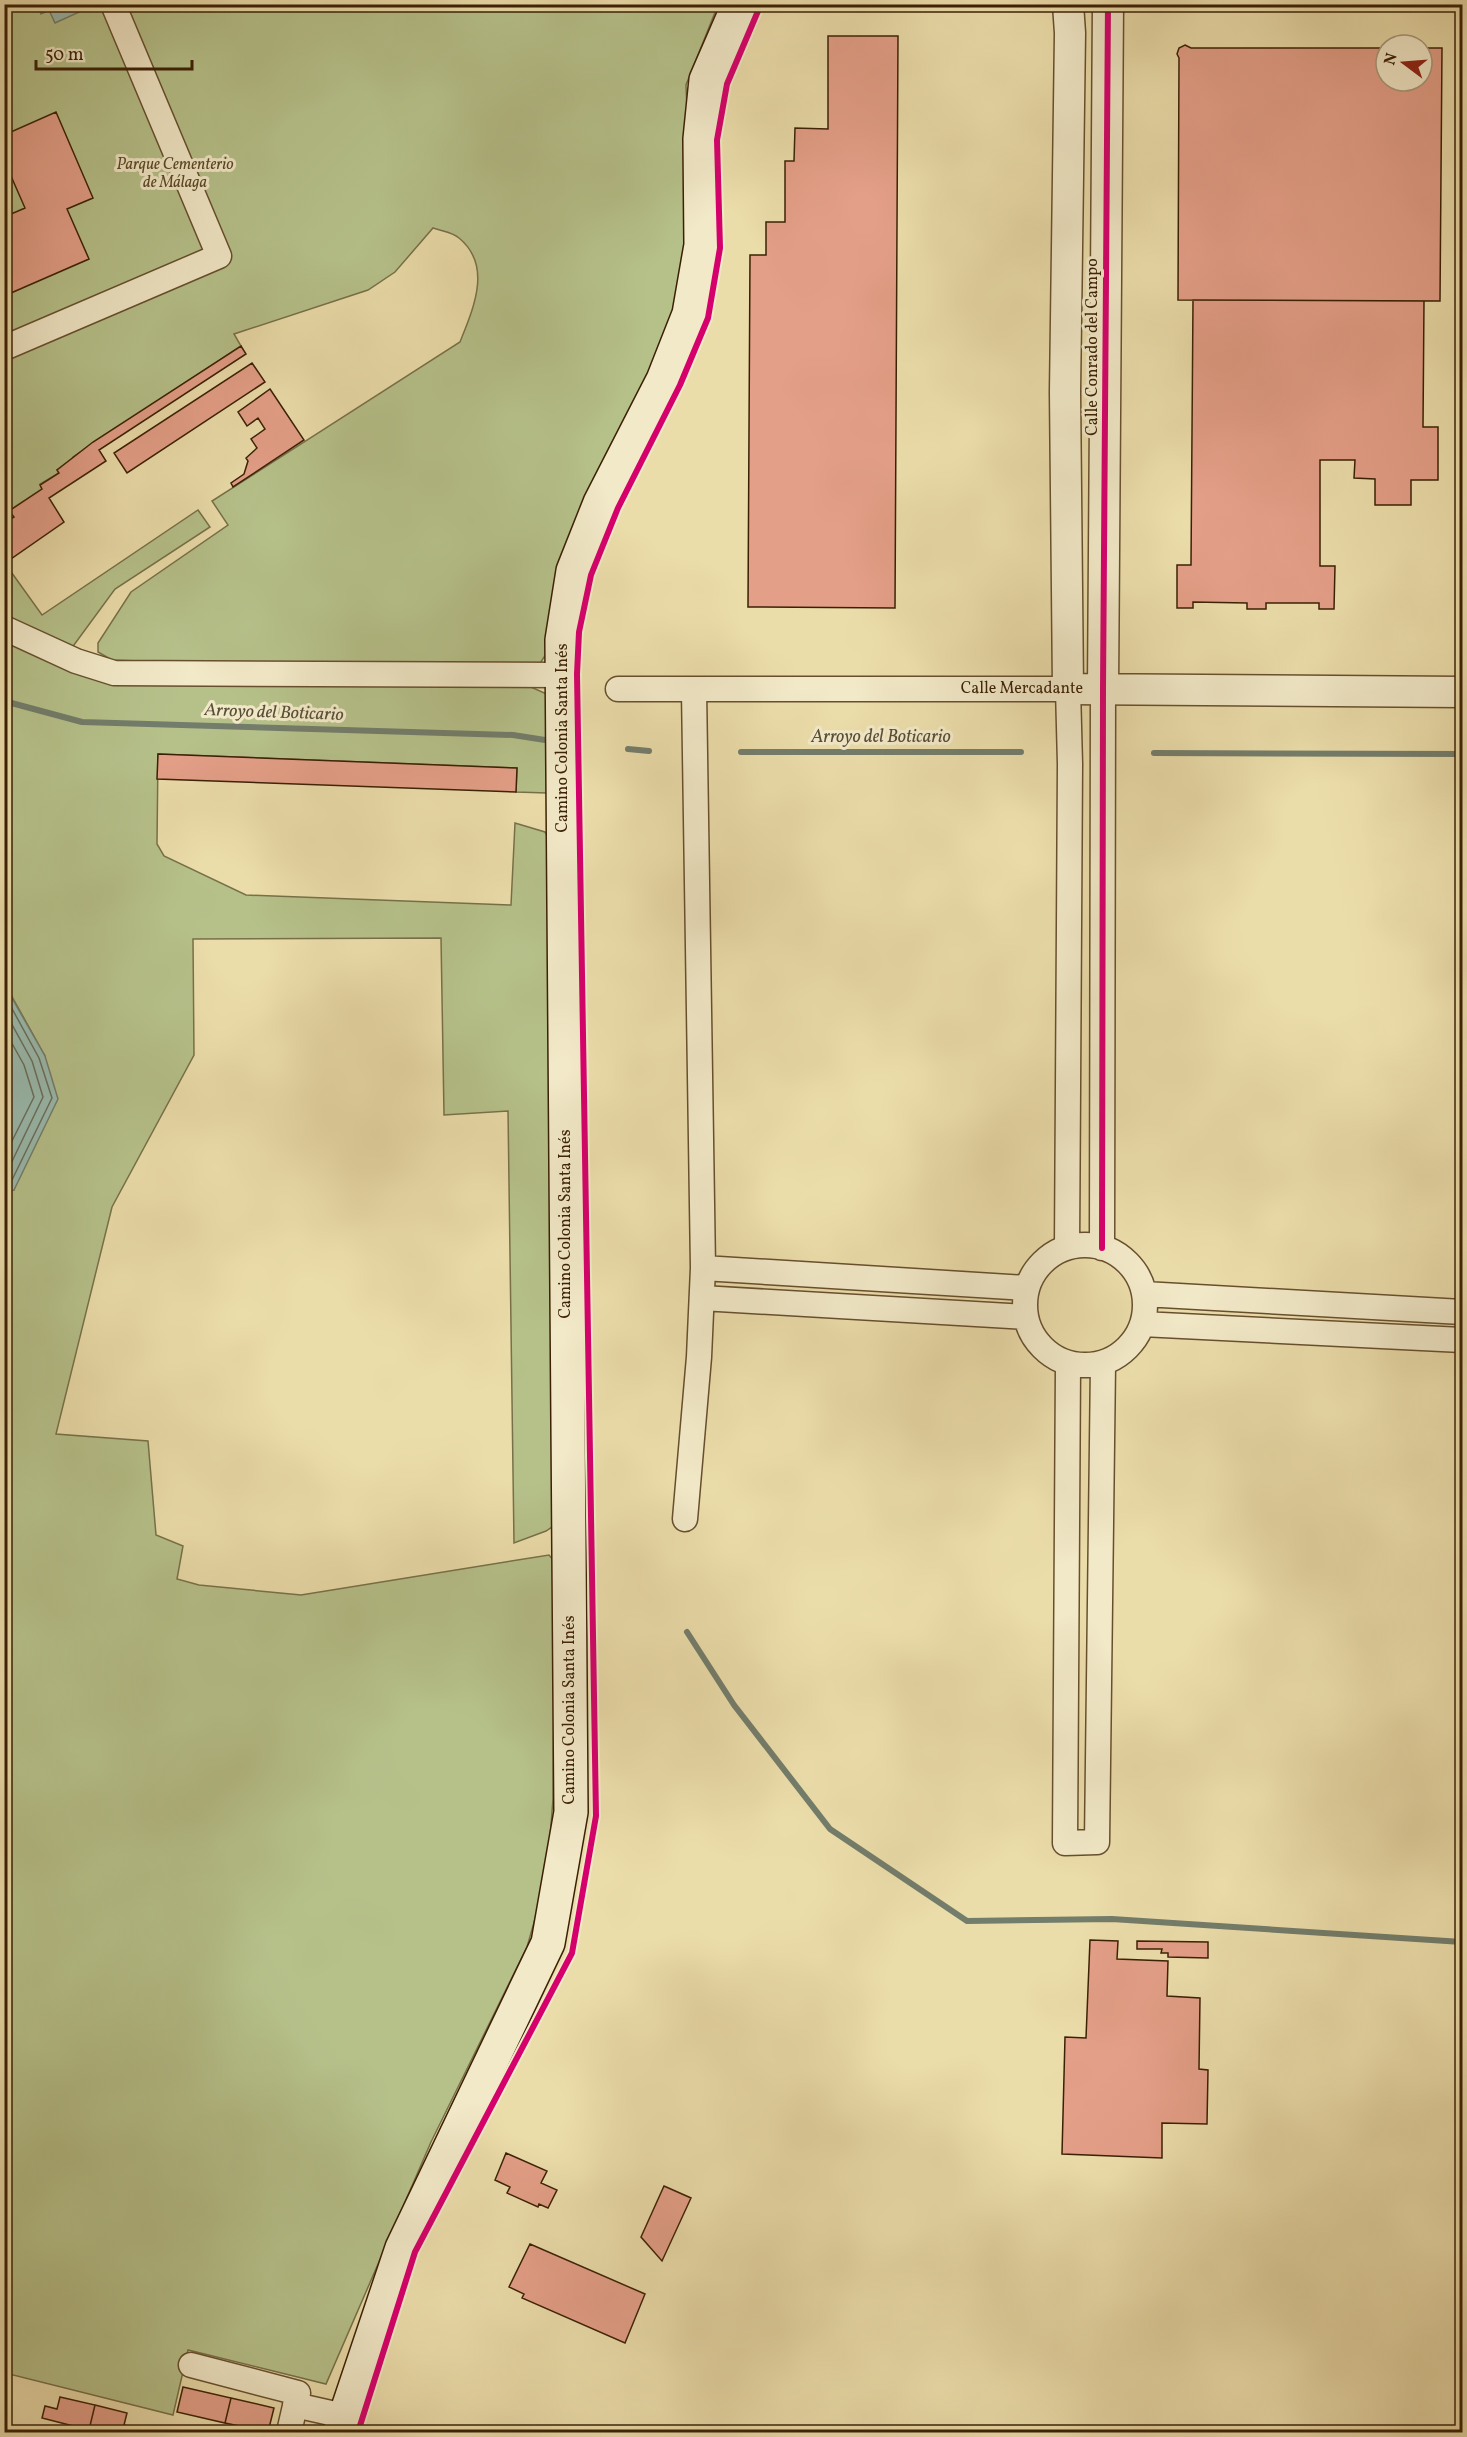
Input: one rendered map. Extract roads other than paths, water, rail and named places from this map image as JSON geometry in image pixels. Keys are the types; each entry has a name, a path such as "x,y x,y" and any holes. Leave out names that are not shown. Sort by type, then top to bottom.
{"main road":[{"name":"Camino Colonia Santa Inés","path":"342,2424 402,2248 548,1943 571,1812 562,640 573,571 600,503 663,380 689,314 701,245 700,139 706,80 739,4"}],"street":[{"path":"4,348 219,256 112,4"},
{"name":"Calle Conrado del Campo","path":"1068,4 1070,33 1065,380 1068,689"},
{"name":"Calle Conrado del Campo","path":"1103,690 1108,4"},
{"path":"4,628 76,661 114,673 561,675"},
{"name":"Calle Mercadante","path":"618,689 1462,692"},
{"path":"1067,1247 1070,764 1068,689"},
{"path":"685,1520 703,1268 694,690"},
{"path":"1102,1248 1103,690"},
{"path":"1085,1245 1102,1248 1117,1254 1130,1265 1139,1279 1144,1294 1145,1309 1142,1324 1127,1348 1103,1363 1086,1366 1068,1364 1053,1357 1040,1347 1031,1332 1025,1317 1027,1288 1042,1263 1054,1253 1067,1247 1085,1245"},
{"path":"703,1268 1027,1288"},
{"path":"1144,1294 1462,1312"},
{"path":"702,1298 1025,1317"},
{"path":"1142,1324 1462,1340"},
{"path":"1068,1364 1065,1843 1097,1842 1103,1363"},
{"path":"191,2365 298,2392 289,2433"},
{"path":"296,2405 342,2424"}],"water":[{"path":"47,5 84,5 86,9 55,23 49,10 41,14 39,9"},
{"path":"4,984 45,1056 58,1099 14,1190 5,1193"}],"waterway":[{"name":"Arroyo del Boticario","path":"4,701 82,722 513,735 545,740"},
{"path":"628,749 649,751"},
{"name":"Arroyo del Boticario","path":"741,752 1021,752"},
{"path":"1154,753 1462,754"},
{"path":"687,1632 734,1705 830,1829 967,1921 1112,1919 1462,1942"}],"park label":[{"name":"Parque Cementerio de Málaga","path":"175,174"}]}
